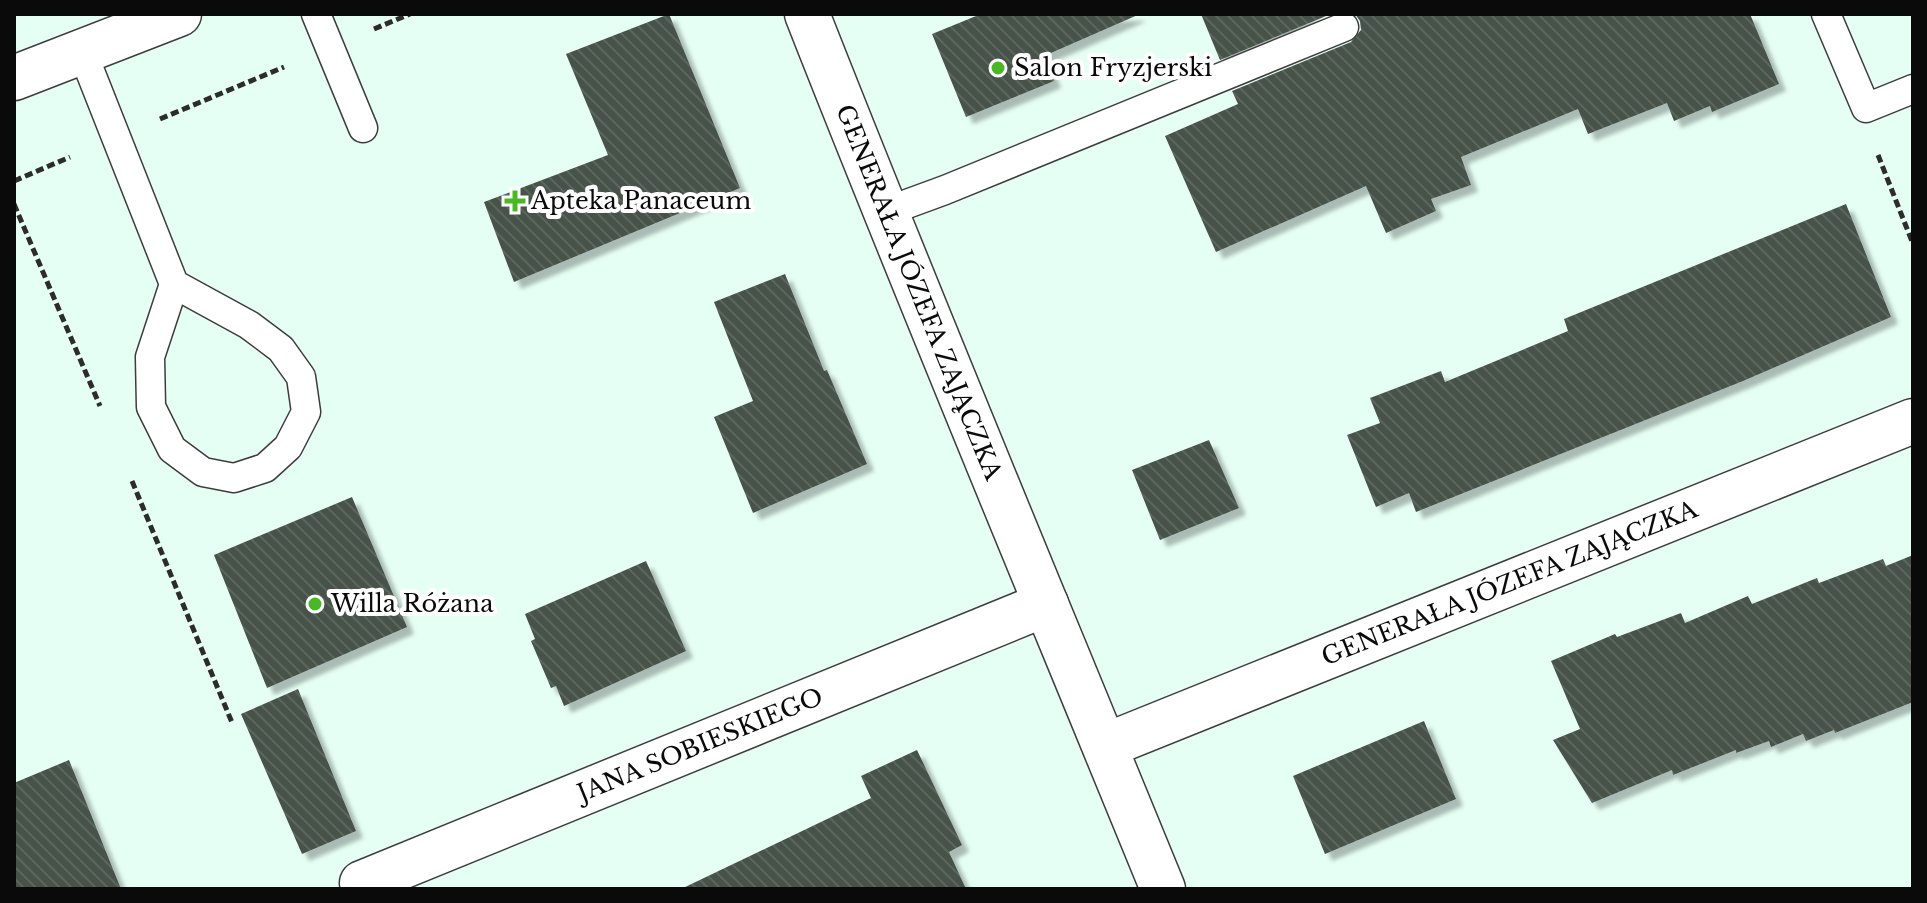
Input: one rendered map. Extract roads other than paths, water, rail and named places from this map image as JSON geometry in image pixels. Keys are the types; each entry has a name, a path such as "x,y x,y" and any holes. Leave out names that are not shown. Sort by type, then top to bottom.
{"street":[{"path":"14,78 179,14"},
{"name":"GENERAŁA JÓZEFA ZAJĄCZKA","path":"807,14 1163,889"},
{"name":"GENERAŁA JÓZEFA ZAJĄCZKA","path":"1105,746 1913,421"},
{"name":"JANA SOBIESKIEGO","path":"365,889 362,883 1046,604"}],"lane":[{"path":"316,14 363,128"},
{"path":"1826,14 1866,108 1913,89"},
{"path":"885,212 1344,27"},
{"path":"82,51 174,284 249,325 281,349 301,377 306,412 288,447 265,468 234,478 203,472 172,449 151,407 150,357 174,284"}],"place":[{"name":"Salon Fryzjerski","path":"998,68"},
{"name":"Apteka Panaceum","path":"515,201"},
{"name":"Willa Różana","path":"315,604"}]}
